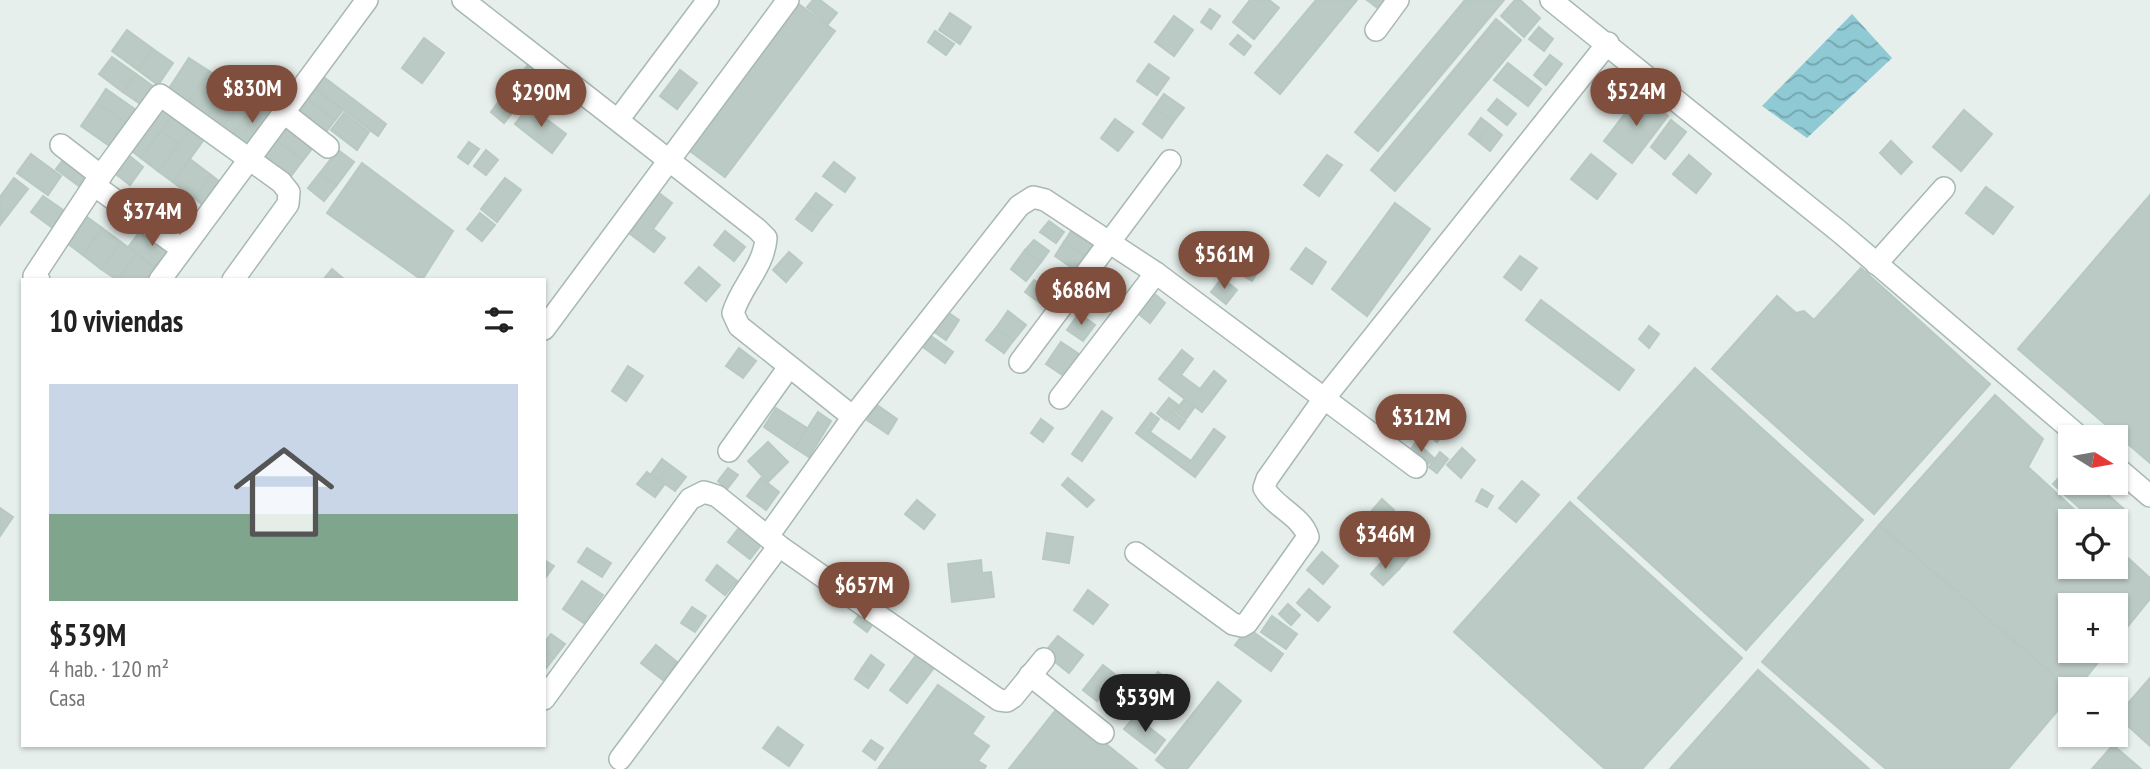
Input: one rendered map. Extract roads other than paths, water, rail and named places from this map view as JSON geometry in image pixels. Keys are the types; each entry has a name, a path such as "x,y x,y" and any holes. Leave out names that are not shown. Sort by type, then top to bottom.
{"street":[{"path":"161,278 247,158 367,0"},
{"path":"463,0 766,238 765,255 737,301 733,313 739,326 853,417"},
{"path":"618,120 708,0"},
{"path":"546,326 788,0"},
{"path":"1376,30 1398,0"},
{"path":"1551,0 1608,43 1876,264 2066,425"},
{"path":"1136,553 1233,624 1242,626 1247,623 1308,537 1306,528 1269,496 1264,488 1267,479 1323,400 1608,43"},
{"path":"37,278 34,276 160,95 281,182 289,192 288,204 234,278"},
{"path":"283,112 328,147"},
{"path":"61,145 98,181 182,249"},
{"path":"1020,362 1170,161"},
{"path":"1876,264 1944,188"},
{"path":"620,760 774,541 853,417 1019,206 1033,197 1045,200 1156,274 1416,467"},
{"path":"1060,398 1156,274"},
{"path":"729,451 789,367"},
{"path":"2128,477 2150,496"},
{"path":"546,696 690,499 704,492 717,496 774,541 999,700 1007,701 1013,697 1037,667 1103,733"}],"water":[{"path":"1852,14 1892,58 1807,138 1762,106"}]}
